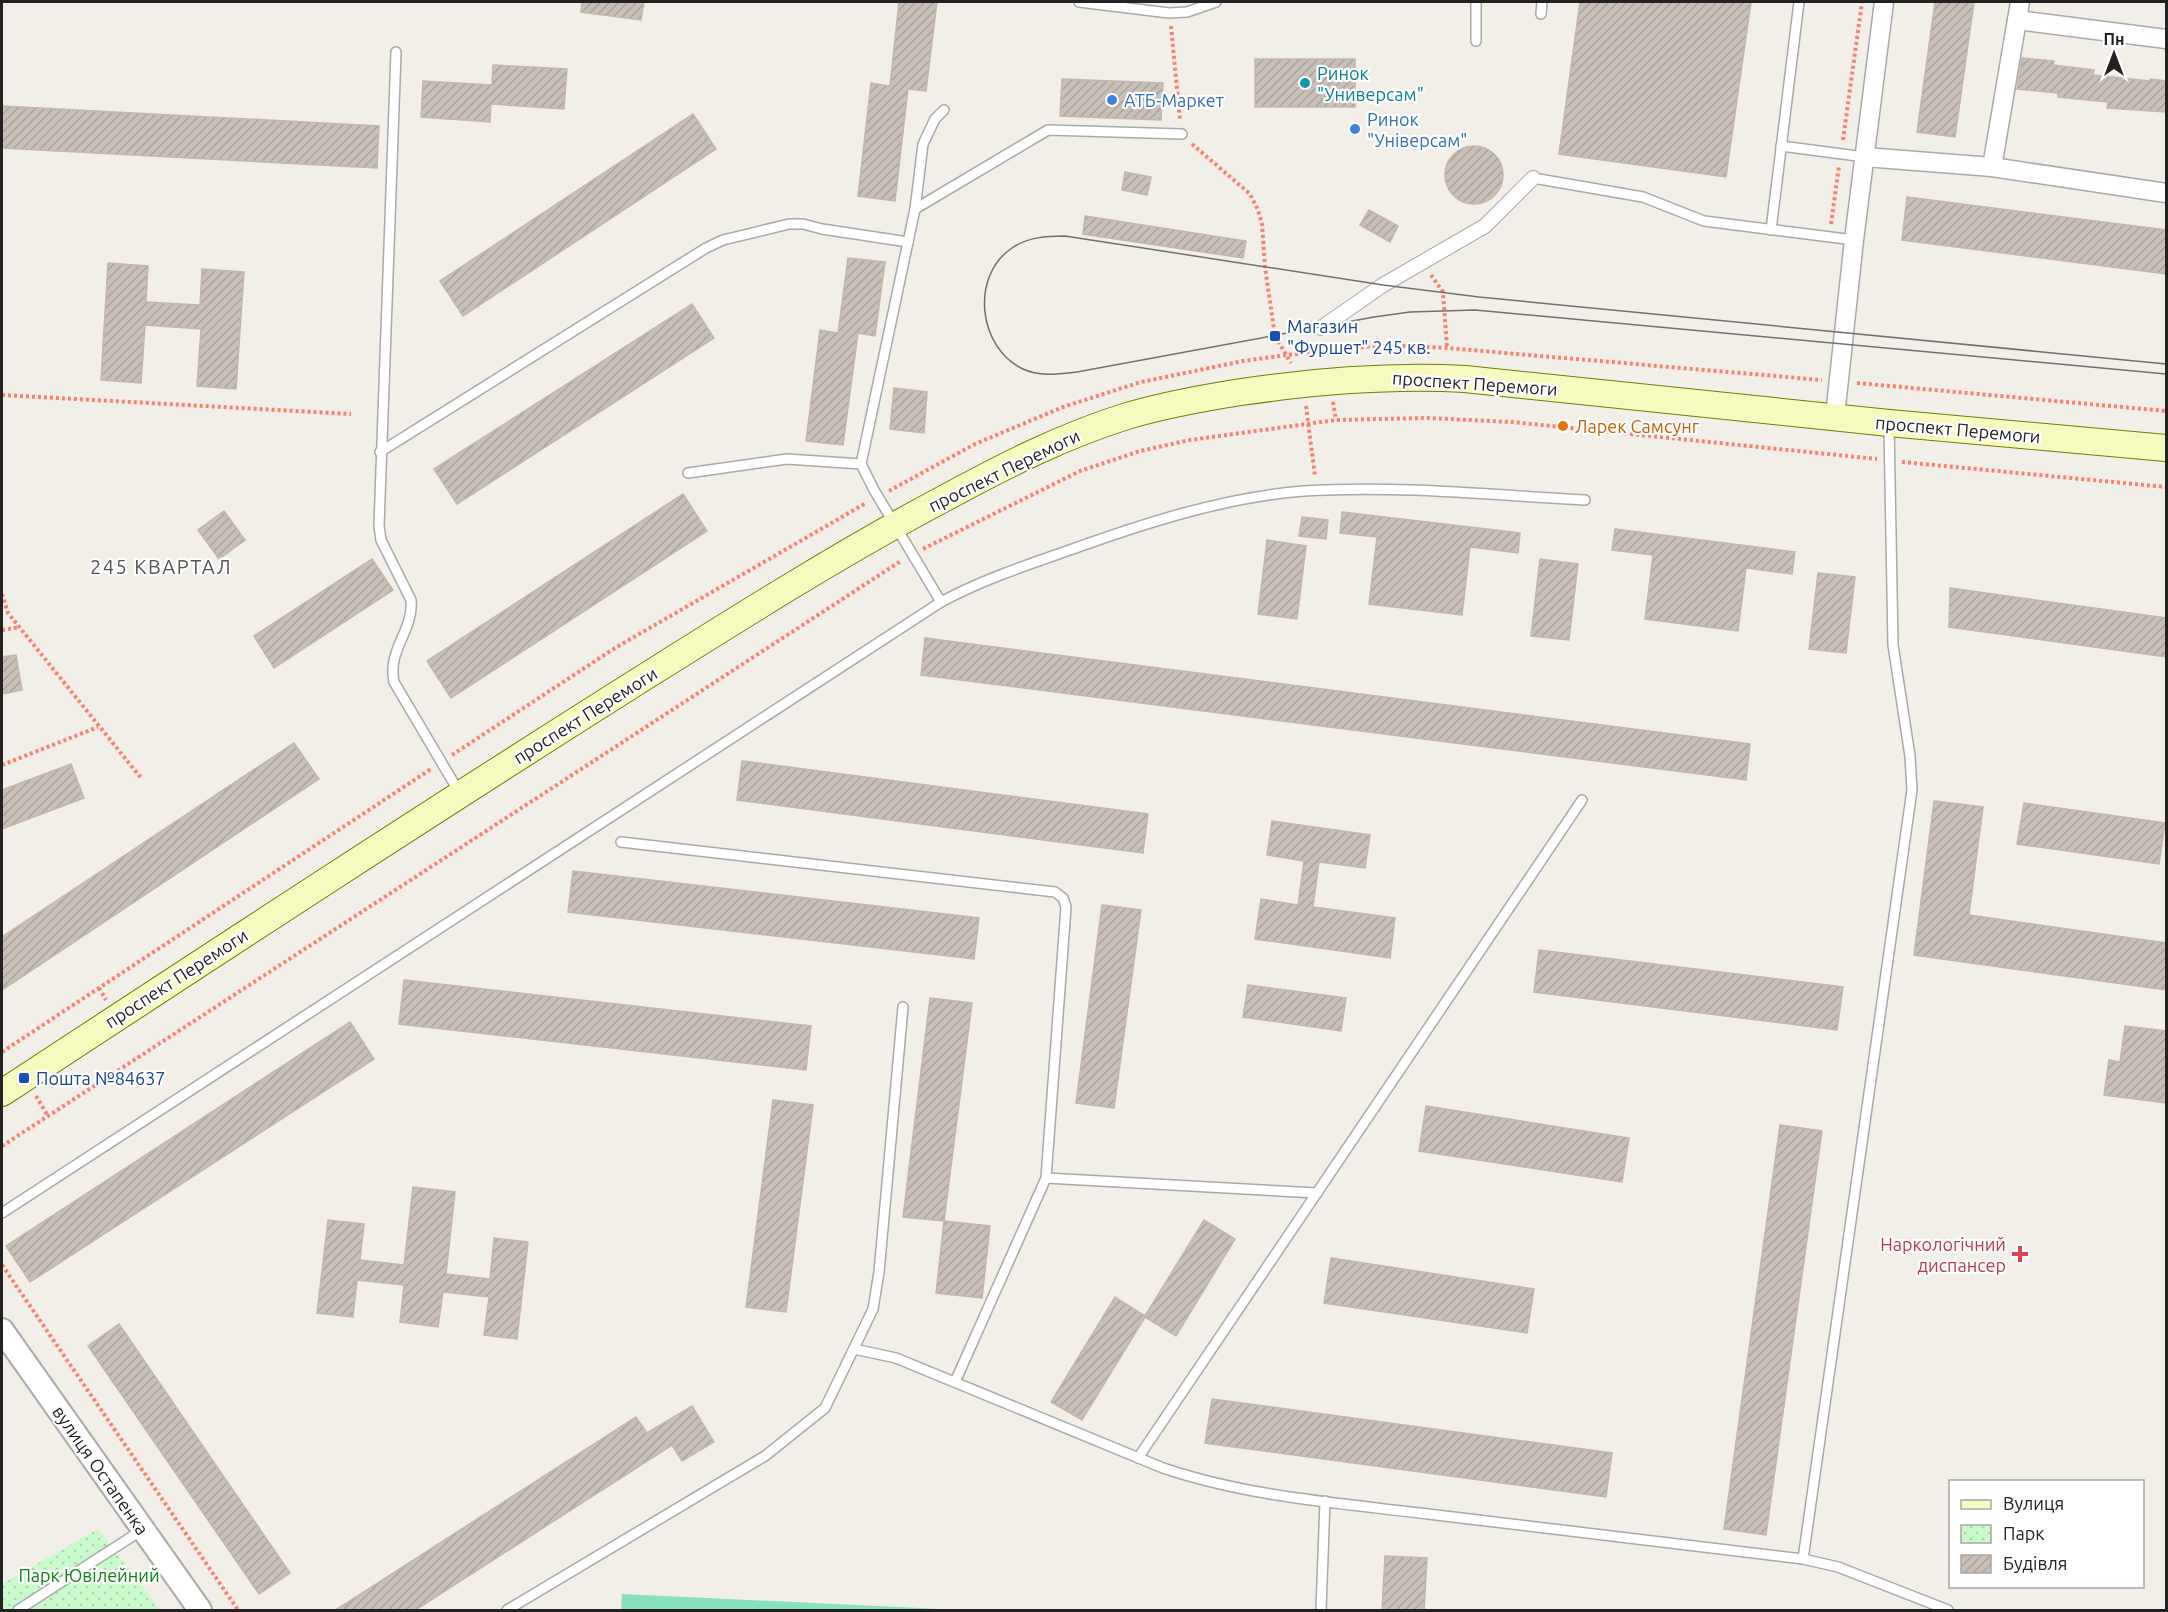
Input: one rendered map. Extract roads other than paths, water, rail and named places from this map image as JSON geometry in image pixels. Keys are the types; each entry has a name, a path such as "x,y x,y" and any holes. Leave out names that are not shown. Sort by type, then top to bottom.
{"main road":[{"name":"проспект Перемоги","path":"2,1093 460,793 781,591 895,525 1036,450 1130,415 1192,400 1303,383 1421,377 1465,379 1889,423 2166,448"}],"street":[{"path":"1835,416 1854,240 1884,2"},
{"path":"1992,167 2020,2"},
{"path":"2017,20 2166,39"},
{"path":"1865,157 1992,167 2166,193"},
{"path":"1322,328 1383,285 1485,226 1533,178"},
{"name":"вулиця Остапенка","path":"2,1330 200,1611"}],"lane":[{"path":"1079,2 1169,13 1187,12 1216,2"},
{"path":"1476,2 1476,42"},
{"path":"1540,14 1542,2"},
{"path":"1771,230 1799,2"},
{"path":"396,52 379,525 381,540 411,600 412,610 393,659 394,682 460,793"},
{"path":"941,602 861,464 915,209 923,144 935,119 944,110"},
{"path":"915,209 1048,130 1182,134"},
{"path":"1781,146 1865,157"},
{"path":"1533,178 1643,197 1704,221 1854,240"},
{"path":"380,452 723,240 789,224 803,224 833,231 908,242"},
{"path":"1803,1559 1911,790 1910,756 1893,645 1889,423"},
{"path":"688,473 788,459 861,464"},
{"path":"2,1213 941,602 969,587 1143,524 1214,506 1274,495 1316,491 1429,492 1585,500"},
{"path":"1138,1458 1582,800"},
{"path":"621,842 1055,892 1063,898 1066,907 1046,1179 955,1382"},
{"path":"507,1611 765,1456 825,1408 873,1309 879,1272 903,1007"},
{"path":"1046,1179 1317,1193"},
{"path":"854,1349 896,1358 1138,1458 1204,1482 1325,1501 1803,1559 1839,1567 1948,1611"},
{"path":"1321,1611 1325,1501"},
{"path":"18,1611 143,1530"}],"tram line":[{"path":"2166,364 1479,297 1383,285 1065,236 1031,239 1012,248 999,260 990,276 985,293 985,311 996,345 1008,359 1023,369 1043,374 1077,372 1374,317 1410,312 1475,310 2166,374"}],"place":[{"name":"Ринок \"Универсам\"","path":"1305,83"},
{"name":"АТБ-Маркет","path":"1112,100"},
{"name":"Ринок \"Універсам\"","path":"1355,129"},
{"name":"Магазин \"Фуршет\" 245 кв.","path":"1275,336"},
{"name":"Ларек Самсунг","path":"1563,426"},
{"name":"Пошта №84637","path":"24,1078"},
{"name":"Наркологічний диспансер","path":"2020,1254"}],"district":[{"name":"245 КВАРТАЛ","path":"161,566"}],"park label":[{"name":"Парк Ювілейний","path":"89,1575"}]}
